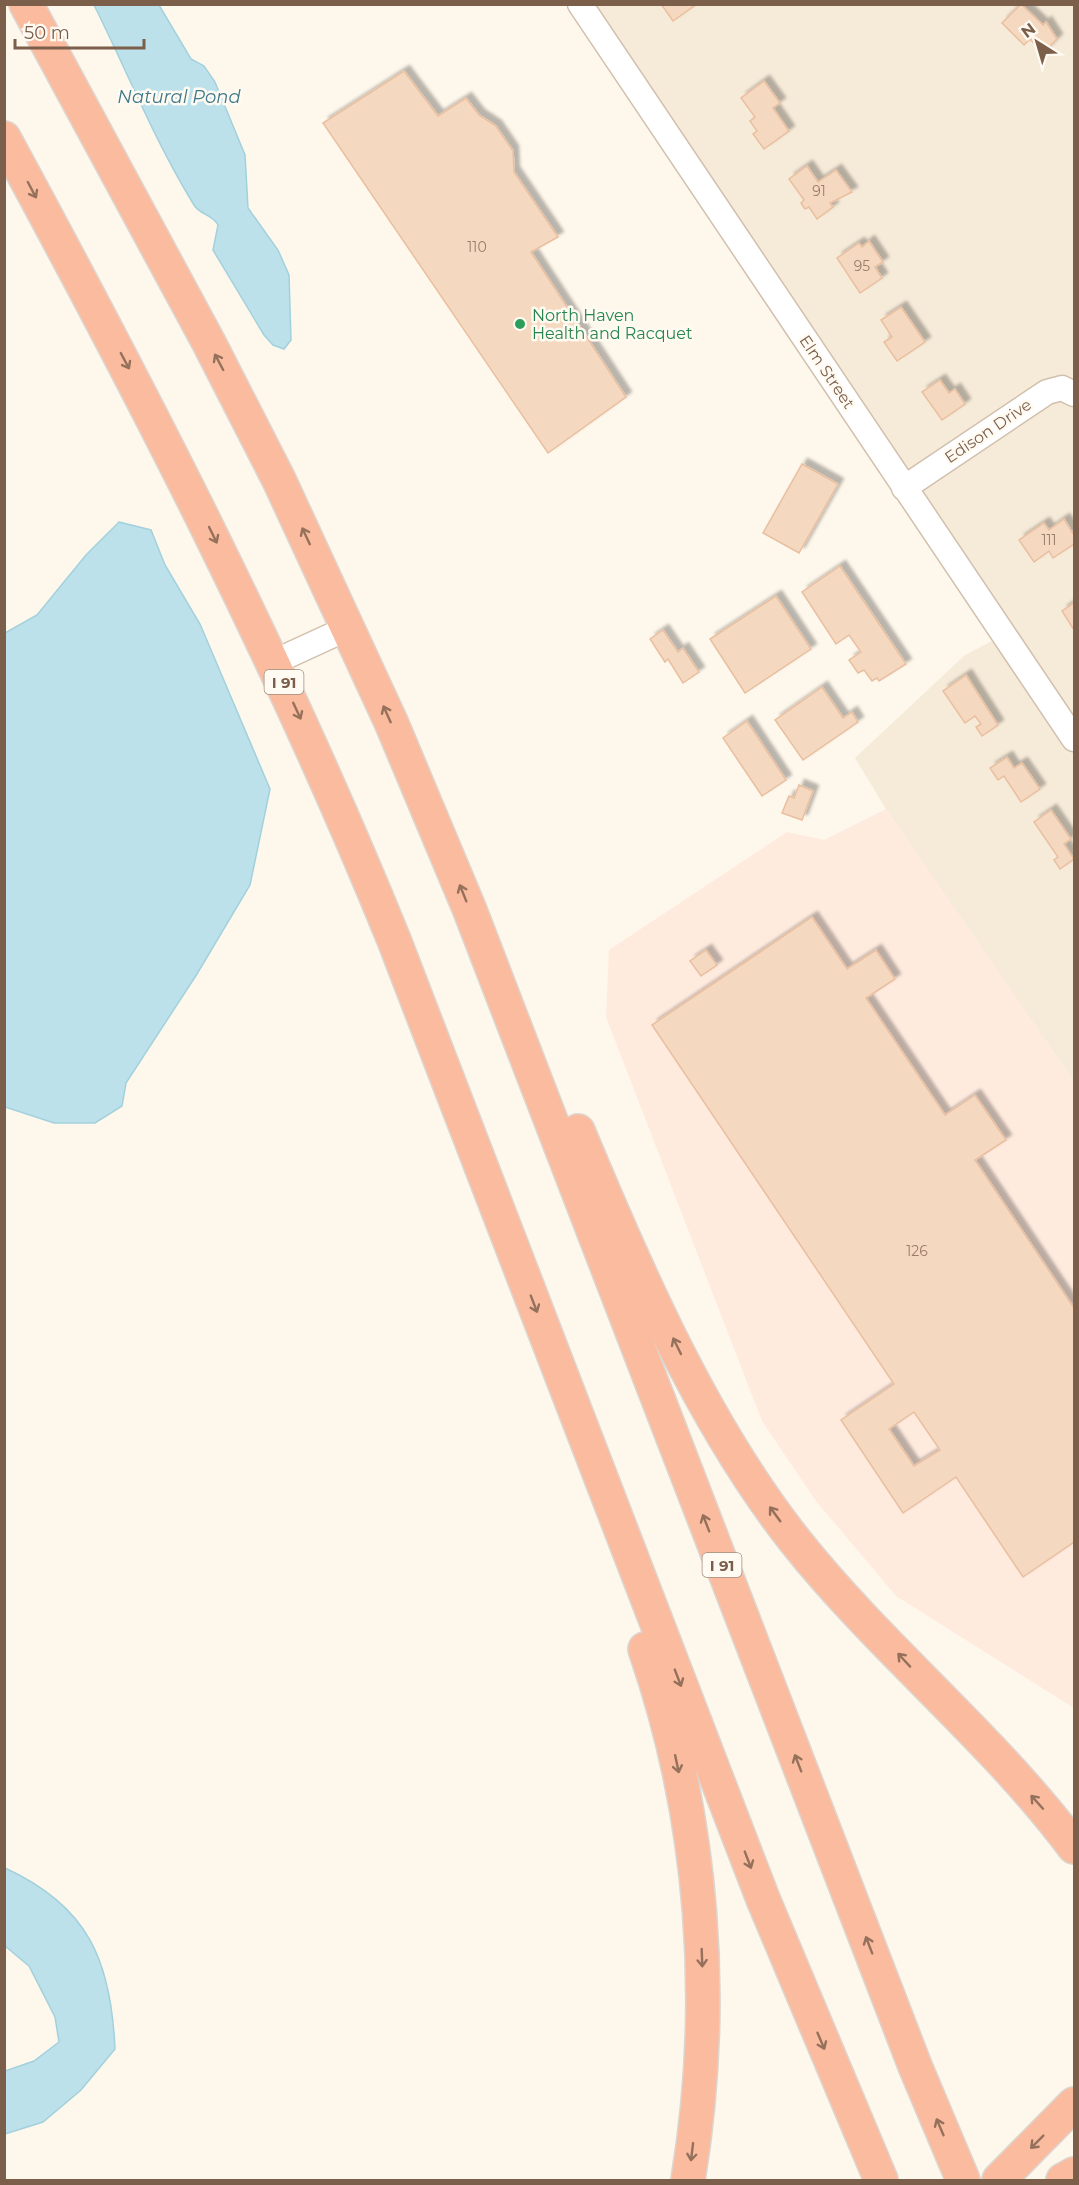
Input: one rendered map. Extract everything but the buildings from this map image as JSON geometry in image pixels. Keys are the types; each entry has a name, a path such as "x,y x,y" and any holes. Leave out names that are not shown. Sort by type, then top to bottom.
{"highway":[{"name":"I 91","path":"26,4 236,395 348,628 431,816 915,2066 963,2181"},
{"name":"I 91","path":"4,138 159,426 274,662 394,940 763,1899 881,2181"},
{"path":"484,948 530,1011 595,1171 641,1271 708,1407 750,1478 797,1543 831,1583 1020,1783 1074,1847"},
{"path":"612,1506 616,1570 656,1683 673,1745 688,1819 697,1888 702,1952 702,2020 698,2092 688,2181"},
{"path":"999,2181 1074,2104"},
{"path":"1063,2181 1074,2174"}],"street":[{"name":"Elm Street","path":"580,4 1074,739"},
{"name":"Edison Drive","path":"904,488 1047,392 1062,388 1074,394"},
{"path":"274,662 348,628"}],"shaded area":[{"path":"591,5 1074,5 1074,1082 886,809 855,758 965,655 996,639"},
{"path":"886,809 1074,1082 1074,1708 896,1596 816,1501 762,1421 606,1017 609,950 787,832 824,840"}],"water":[{"name":"Natural Pond","path":"94,5 159,5 191,59 204,66 215,82 245,155 248,208 278,250 289,275 291,340 284,349 273,345 264,335 213,250 218,225 213,219 199,211 180,181"},
{"path":"119,522 151,530 165,565 200,624 270,789 250,885 197,974 126,1083 122,1106 95,1123 54,1123 5,1107 5,633 37,615 86,555"},
{"path":"5,1868 33,1883 57,1900 90,1939 108,1989 115,2049 81,2090 43,2122 5,2134 5,2071 34,2061 59,2042 55,2017 29,1966 5,1946"}],"place":[{"name":"North Haven Health and Racquet","path":"520,324"}]}
